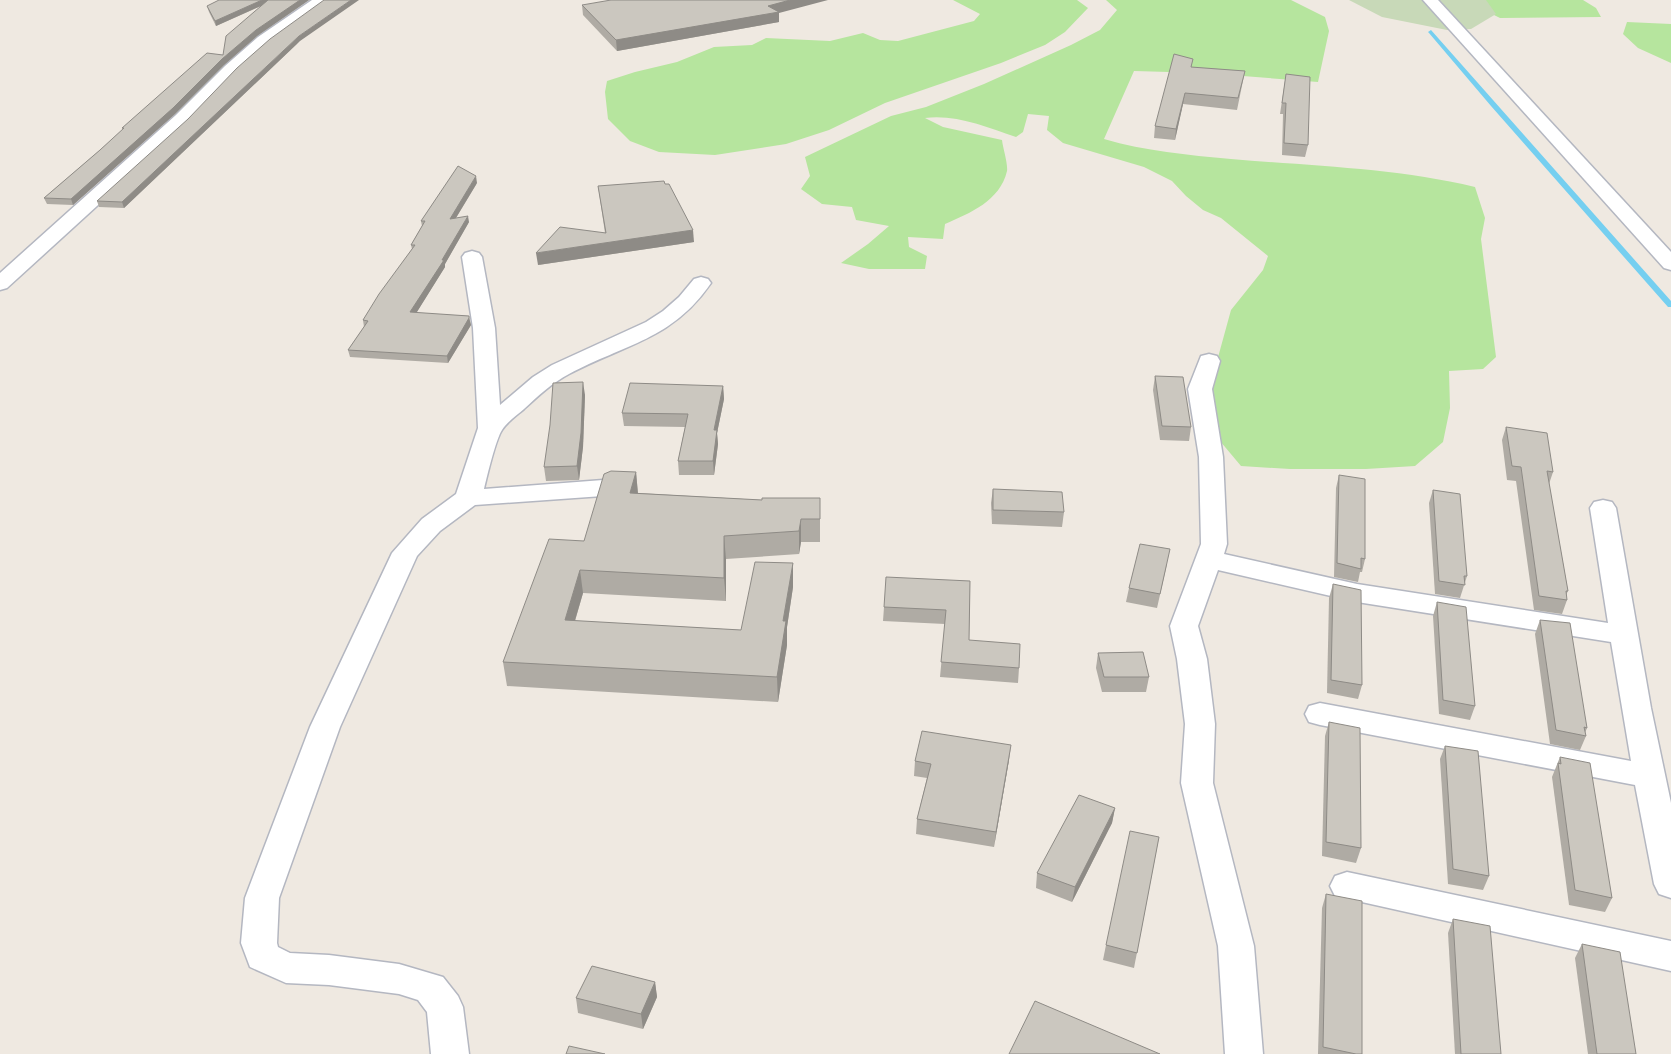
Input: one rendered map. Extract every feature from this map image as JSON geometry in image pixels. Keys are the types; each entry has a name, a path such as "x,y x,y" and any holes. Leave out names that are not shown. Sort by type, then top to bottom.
{"street":[{"path":"0,284 182,119 231,69 264,40 322,0"},
{"path":"1430,0 1671,264"},
{"path":"468,498 490,428 484,328 472,257"},
{"path":"490,428 520,400 558,371 587,356 626,342 654,328 673,315 692,295 700,283"},
{"path":"1209,361 1200,389 1211,457 1214,544 1184,626 1192,659 1200,724 1197,783 1236,946 1244,1054"},
{"path":"450,1054 445,1007 430,988 399,979 329,970 286,968 263,956 259,943 262,898 322,736 405,553 432,525 468,498 603,488"},
{"path":"1603,508 1624,635 1671,884"},
{"path":"1208,559 1357,593 1624,635"},
{"path":"1320,714 1650,776"},
{"path":"1347,886 1671,956"}],"green space":[{"path":"953,0 1077,0 1088,8 1065,32 1045,45 1001,63 885,103 829,130 786,144 715,155 659,152 630,141 608,119 605,92 607,81 677,62 714,47 752,45 766,38 830,41 863,33 880,40 898,41 974,21 980,14"},
{"path":"1106,0 1291,0 1325,17 1329,31 1318,82 1204,73 1134,71 1104,139 1151,150 1384,172 1475,187 1485,218 1481,239 1496,357 1483,369 1449,371 1450,408 1443,442 1415,466 1366,469 1290,469 1241,466 1220,441 1210,402 1217,361 1231,310 1263,270 1268,256 1221,218 1203,210 1172,181 1144,167 1063,143 1047,130 1049,116 1028,114 1023,132 1016,137 959,120 936,117 925,118 943,127 1002,140 1007,171 998,190 983,205 945,224 943,239 908,237 909,247 927,256 925,269 869,269 841,263 889,226 856,220 852,207 822,204 801,189 810,176 805,157 891,116 926,107 984,84 1100,30 1117,10"},
{"path":"1349,0 1486,0 1496,14 1471,29 1447,30 1382,17"},
{"path":"1474,0 1583,0 1596,8 1601,17 1500,18 1486,11"},
{"path":"1627,22 1671,24 1671,63 1638,48 1623,34"}],"building":[{"path":"219,0 262,0 215,21 207,6"},
{"path":"268,0 300,0 256,30 222,59 173,108 71,199 44,198 207,53 223,55 226,36"},
{"path":"324,0 351,0 299,36 122,202 97,201 188,119 237,68 270,39"},
{"path":"611,0 790,0 768,6 779,12 616,40 582,5"},
{"path":"1174,54 1193,59 1191,67 1245,71 1238,98 1185,93 1176,129 1155,126"},
{"path":"1286,74 1310,77 1308,145 1284,143 1286,103 1282,103"},
{"path":"458,166 476,176 450,219 468,216 442,260 444,260 410,312 469,316 447,356 348,350 368,321 363,320 379,294 415,245 411,245 425,221 421,221"},
{"path":"664,181 665,184 669,184 693,230 536,253 560,227 606,233 598,186"},
{"path":"1155,376 1183,377 1191,427 1162,426"},
{"path":"583,382 581,433 577,466 544,467 553,383"},
{"path":"630,383 723,386 714,430 717,430 713,461 678,461 688,414 622,413"},
{"path":"1506,427 1547,433 1553,472 1547,471 1568,591 1566,591 1567,600 1539,596 1521,467 1512,466"},
{"path":"611,471 636,472 630,493 762,500 762,498 820,498 820,519 801,519 799,531 724,536 724,578 580,570 565,620 741,630 755,562 793,563 783,621 786,621 777,677 503,662 549,539 584,541 604,474"},
{"path":"1339,475 1365,479 1365,559 1361,558 1361,569 1337,563"},
{"path":"993,489 1062,492 1064,512 993,510"},
{"path":"1433,490 1460,494 1467,576 1464,576 1465,585 1439,581"},
{"path":"1140,544 1170,549 1160,594 1129,588"},
{"path":"886,577 970,581 969,640 1020,644 1019,668 941,662 946,610 884,607"},
{"path":"1333,584 1361,590 1362,685 1331,680"},
{"path":"1437,602 1466,607 1475,706 1443,700"},
{"path":"1540,620 1570,623 1587,728 1584,727 1586,736 1556,730"},
{"path":"1143,652 1149,677 1104,677 1098,653"},
{"path":"1329,722 1360,728 1361,848 1326,842"},
{"path":"922,731 1011,745 996,832 917,819 931,764 915,761"},
{"path":"1445,746 1478,751 1489,876 1453,869"},
{"path":"1560,757 1590,763 1612,898 1575,890 1558,763 1561,764"},
{"path":"1079,795 1115,808 1075,887 1037,873"},
{"path":"1130,831 1159,837 1137,953 1106,945"},
{"path":"1326,894 1362,901 1362,1054 1323,1047"},
{"path":"1453,919 1490,926 1501,1054 1461,1054"},
{"path":"1582,944 1620,952 1636,1054 1597,1054"},
{"path":"592,966 655,982 641,1014 576,998"},
{"path":"1035,1001 1160,1054 1009,1054"},
{"path":"569,1046 605,1054 566,1054"}],"waterway":[{"path":"1431,32 1493,105 1671,305"}]}
